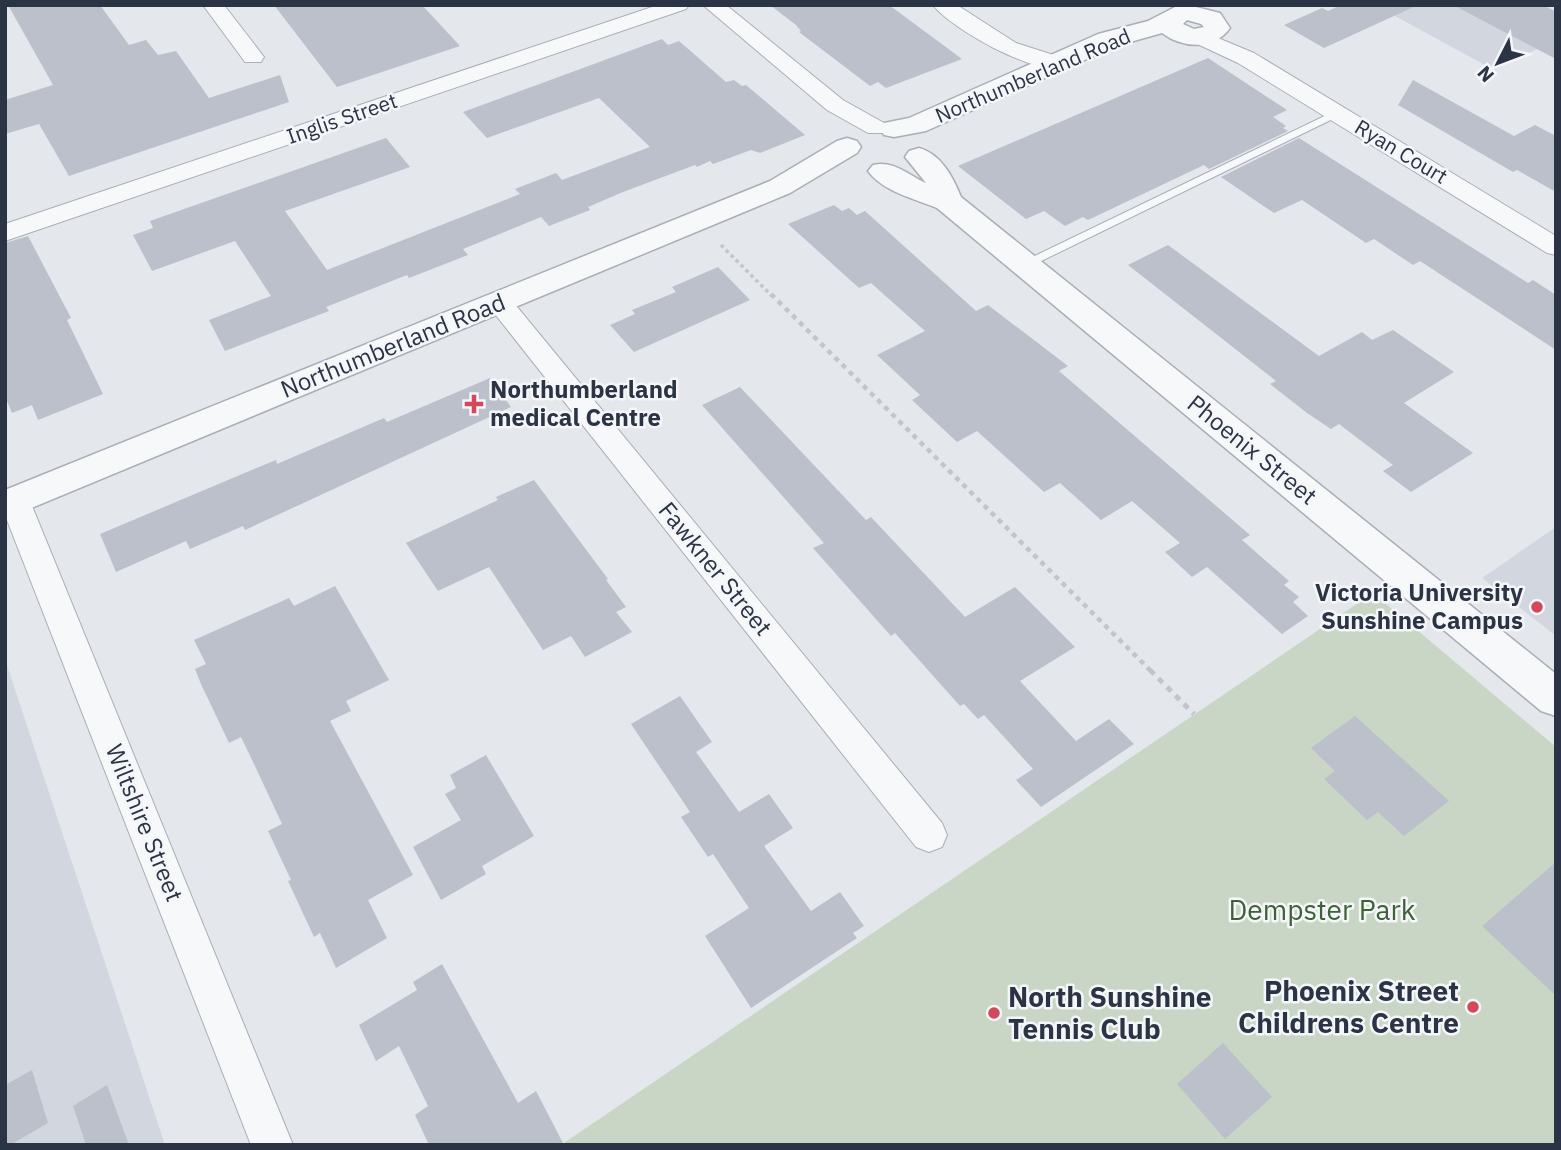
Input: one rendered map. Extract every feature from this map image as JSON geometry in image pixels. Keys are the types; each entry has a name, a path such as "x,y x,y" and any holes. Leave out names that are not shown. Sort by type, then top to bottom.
{"street":[{"path":"213,5 253,57"},
{"name":"Inglis Street","path":"5,233 679,5"},
{"path":"713,5 869,134"},
{"path":"943,5 1001,46 1032,58 1055,62"},
{"name":"Ryan Court","path":"1203,23 1246,58 1556,247"},
{"name":"Northumberland Road","path":"10,503 780,187 869,134 916,125 1107,40 1157,26 1203,23"},
{"name":"Northumberland Road","path":"780,187 879,170 901,169 988,112 1203,23"},
{"path":"1001,46 1015,68 1014,80"},
{"name":"Phoenix Street","path":"948,201 939,178 919,155 914,138 869,134 848,152 854,161 879,170 912,188 948,201 1556,698"},
{"name":"Fawkner Street","path":"500,303 929,835"},
{"name":"Wiltshire Street","path":"10,503 272,1145"}],"lane":[{"path":"1024,264 1337,113"}],"path":[{"path":"720,244 1194,714"}],"shaded area":[{"path":"1375,5 1544,5 1556,11 1556,40 1494,70"},
{"name":"Victoria University Sunshine Campus","path":"1556,527 1556,636 1482,578"},
{"path":"5,659 165,1145 5,1145"}],"green space":[{"name":"Dempster Park","path":"1373,593 1556,747 1556,1145 561,1145"}],"building":[{"path":"8,5 100,5 129,45 146,40 158,55 176,51 209,98 280,75 289,102 69,176 39,124 5,134 5,100 53,85"},
{"path":"274,5 422,5 460,46 337,87"},
{"path":"770,5 889,5 962,59 886,88 878,82 870,86 799,32 801,31 796,25"},
{"path":"1341,5 1418,5 1324,48 1284,25 1322,8 1328,11"},
{"path":"1453,5 1542,5 1556,12 1556,59"},
{"path":"662,39 668,45 679,41 726,82 734,80 742,86 746,85 805,135 760,153 751,150 713,164 710,161 697,167 695,165 623,192 588,207 590,210 549,226 541,217 463,249 468,255 409,278 407,275 326,307 329,311 225,351 209,320 271,296 235,241 152,271 133,235 153,228 150,221 386,138 410,167 285,211 327,270 520,194 515,189 556,173 562,180 650,147 599,98 487,138 463,112"},
{"path":"1208,58 1287,110 1273,117 1286,126 1283,128 1288,131 1209,169 1204,165 1088,220 1083,217 1065,226 1044,211 1026,219 958,166"},
{"path":"1413,80 1514,136 1535,125 1556,136 1556,192 1517,170 1513,172 1398,105"},
{"path":"1299,138 1528,283 1533,280 1556,295 1556,350 1420,261 1413,265 1374,239 1366,243 1302,200 1274,213 1221,177"},
{"path":"834,205 842,211 849,208 857,215 865,211 976,311 988,305 1068,366 1059,371 1250,535 1242,540 1289,581 1284,585 1299,597 1293,602 1308,616 1282,634 1207,567 1192,577 1165,552 1180,543 1132,501 1101,520 1060,483 1044,492 977,431 957,442 912,400 920,395 877,355 925,331 871,283 859,288 788,224"},
{"path":"28,236 71,318 67,320 103,394 38,420 32,405 12,413 5,396 5,243"},
{"path":"1168,245 1319,356 1362,332 1372,340 1393,330 1454,372 1404,403 1473,453 1411,492 1383,471 1393,465 1339,424 1331,429 1307,413 1270,384 1276,381 1128,265"},
{"path":"718,267 750,300 634,352 610,325 635,314 632,310 676,292 672,287"},
{"path":"490,378 511,407 245,530 243,526 190,549 186,541 116,572 100,534 276,460 277,464 384,418 387,422"},
{"path":"740,387 866,520 871,517 965,617 1015,587 1075,647 1020,681 1076,741 1109,719 1134,744 1041,807 1016,780 1033,769 984,715 978,719 964,704 960,706 895,633 891,636 813,548 824,543 702,405"},
{"path":"534,480 626,607 616,612 632,632 585,657 571,636 543,650 489,567 438,591 406,543"},
{"path":"335,586 389,680 346,701 351,711 330,721 413,875 368,900 387,938 336,968 320,933 314,937 288,881 291,880 268,831 282,824 254,764 241,737 229,743 201,684 195,669 206,664 194,640 289,598 294,606"},
{"path":"680,696 712,742 696,752 739,812 769,794 793,828 764,846 811,911 840,892 864,926 853,933 857,938 751,1008 705,936 749,908 713,854 708,857 681,817 690,812 631,724"},
{"path":"1355,716 1449,801 1404,836 1378,812 1367,820 1324,779 1335,771 1311,748"},
{"path":"486,755 534,836 482,866 486,874 441,900 413,847 461,820 445,794 456,788 450,775"},
{"path":"1556,862 1556,996 1482,926"},
{"path":"442,964 518,1103 536,1091 564,1145 429,1145 415,1115 428,1106 399,1046 376,1061 359,1025 417,990 413,982"},
{"path":"1223,1043 1272,1097 1225,1139 1177,1084"},
{"path":"32,1070 48,1123 10,1145 5,1145 5,1085"},
{"path":"107,1085 129,1145 86,1145 73,1106"}],"place":[{"name":"Northumberland medical Centre","path":"474,404"},
{"name":"Victoria University Sunshine Campus","path":"1537,607"},
{"name":"Phoenix Street Childrens Centre","path":"1473,1007"},
{"name":"North Sunshine Tennis Club","path":"994,1013"}]}
